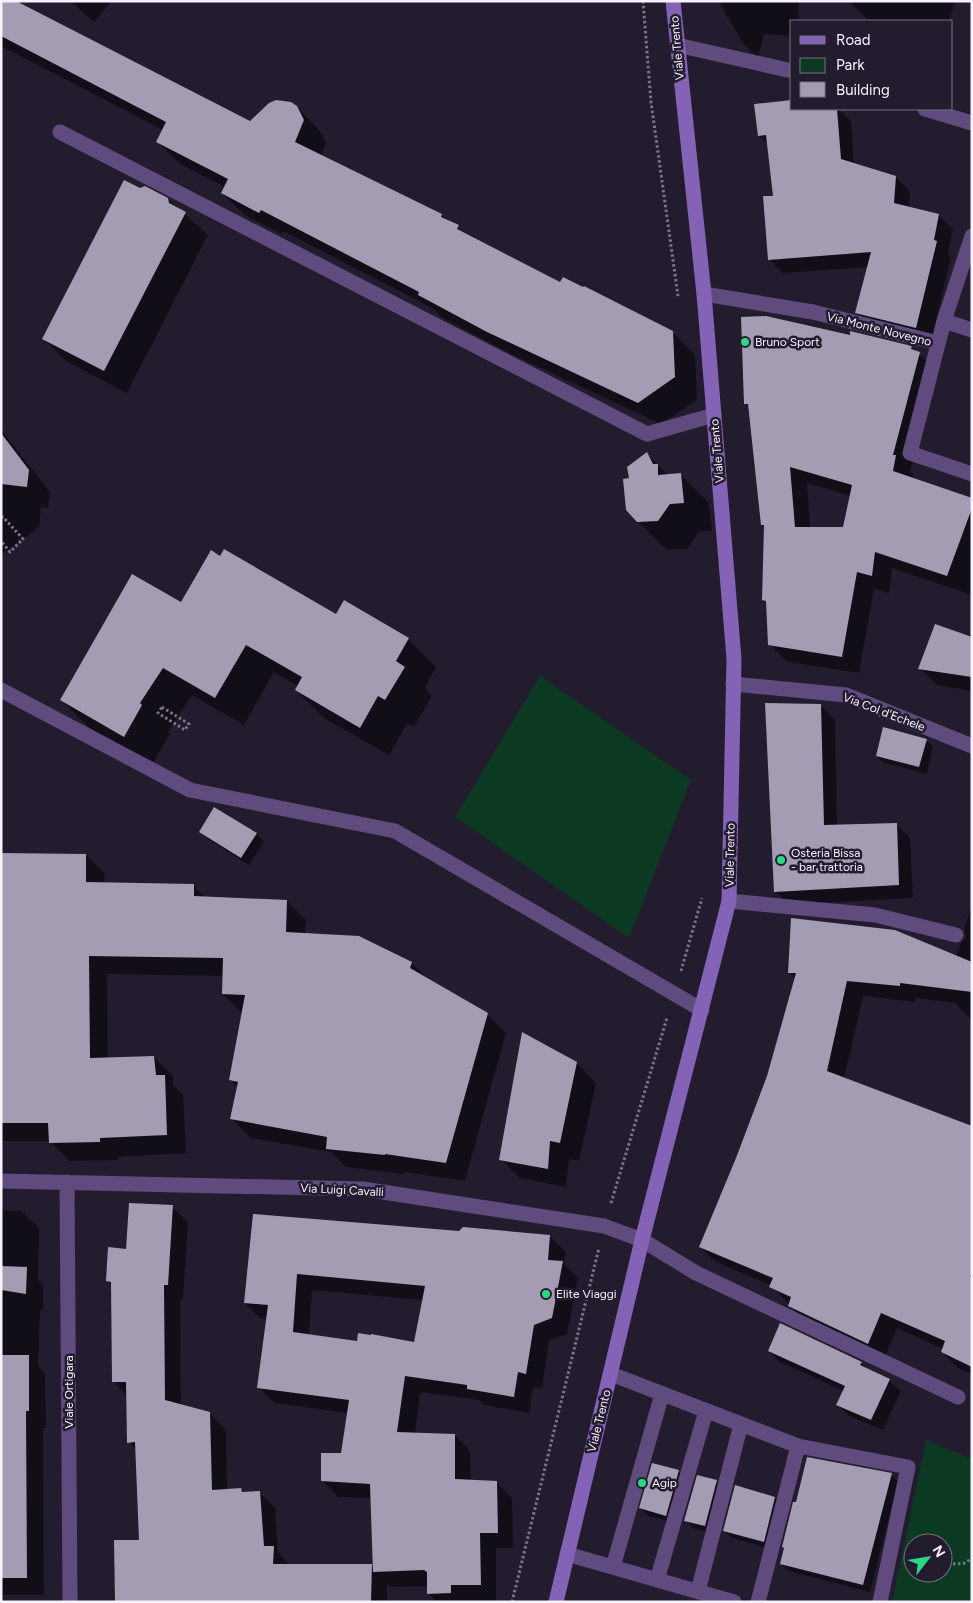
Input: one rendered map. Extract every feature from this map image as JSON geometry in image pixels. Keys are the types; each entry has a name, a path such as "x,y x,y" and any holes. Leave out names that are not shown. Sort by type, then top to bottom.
{"main road":[{"name":"Viale Trento","path":"556,1602 642,1240 730,901 734,659 704,294 673,1"}],"street":[{"path":"677,45 790,71"},
{"path":"928,110 972,123"},
{"path":"60,132 647,434 714,415"},
{"path":"938,343 972,236"},
{"name":"Via Monte Novegno","path":"704,294 812,312 938,343 910,453 972,474"},
{"path":"944,321 972,330"},
{"name":"Via Col d'Echele","path":"734,684 846,695 972,746"},
{"path":"1,690 190,790 395,831 702,1010"},
{"name":"Viale Trento","path":"730,901 875,915 956,935"},
{"name":"Via Luigi Cavalli","path":"1,1181 363,1189 604,1226 642,1240"},
{"name":"Viale Ortigara","path":"67,1182 70,1602"},
{"path":"642,1240 696,1273 958,1397"},
{"path":"611,1374 798,1446 908,1467 880,1602"},
{"path":"613,1567 662,1394"},
{"path":"657,1580 706,1410"},
{"path":"698,1592 741,1424"},
{"path":"758,1602 798,1446"},
{"path":"567,1554 734,1602"}],"path":[{"path":"642,1 651,102 678,298"},
{"path":"1,518 3,517 23,539 10,552 1,541"},
{"path":"162,707 189,724 185,730 158,713 162,707"},
{"path":"512,1602 604,1226 704,894"},
{"path":"953,1564 966,1563 972,1558"}],"green space":[{"path":"540,676 691,780 629,938 455,817"},
{"path":"926,1440 972,1459 972,1602 892,1602 903,1550 903,1583 953,1583 953,1533 906,1533"}],"building":[{"path":"1,1 16,1 250,121 269,103 276,100 291,102 297,106 304,120 295,142 442,214 441,217 459,225 457,229 560,282 563,277 584,286 673,331 675,377 638,403 487,332 418,295 419,292 261,210 259,213 221,193 228,179 156,142 166,122 1,36"},
{"path":"790,100 790,110 837,110 841,159 896,176 894,203 939,214 934,240 937,241 916,328 855,313 871,252 768,260 763,196 773,196 766,135 758,136 754,104"},
{"path":"124,180 140,188 145,186 168,198 169,203 186,212 104,371 42,339"},
{"path":"766,316 850,335 850,331 912,346 911,349 920,352 893,455 896,455 893,471 972,498 972,508 947,576 875,552 872,576 857,572 842,657 768,645 766,601 762,600 764,525 761,525 748,404 744,404 741,317","holes":["790,467 852,485 843,527 795,527"]},
{"path":"1,433 29,470 27,487 1,484"},
{"path":"647,452 653,464 658,464 658,475 681,473 684,503 670,504 658,521 637,522 626,510 623,479 629,478 627,467"},
{"path":"224,549 336,614 344,600 409,638 396,661 405,667 385,700 378,696 360,728 295,690 302,677 246,645 215,698 163,668 140,703 142,705 124,737 60,700 132,574 181,602 211,550 220,556"},
{"path":"935,624 972,637 972,677 918,669"},
{"path":"765,703 821,704 824,825 897,823 899,885 774,892"},
{"path":"883,727 927,739 919,767 876,756"},
{"path":"214,807 257,833 241,858 199,832"},
{"path":"1,853 86,854 86,882 194,884 194,896 287,900 286,932 359,936 412,962 410,968 488,1013 446,1163 385,1154 326,1149 327,1137 230,1119 238,1082 229,1080 245,995 222,994 223,958 89,956 90,1058 154,1056 156,1075 165,1075 167,1135 100,1138 100,1142 49,1143 48,1123 1,1123"},
{"path":"791,918 895,930 972,962 972,992 900,983 900,986 847,981 827,1071 972,1126 972,1272 970,1277 972,1277 972,1367 941,1352 945,1341 881,1313 868,1344 788,1306 791,1297 769,1287 773,1278 699,1247 767,1076 796,973 788,973"},
{"path":"522,1032 577,1062 560,1143 550,1141 548,1169 499,1160"},
{"path":"129,1203 173,1205 168,1285 164,1285 165,1400 210,1412 212,1490 241,1488 242,1492 260,1491 264,1546 274,1546 273,1564 372,1564 371,1602 115,1602 114,1540 139,1540 135,1442 127,1443 126,1382 112,1382 111,1282 106,1281 108,1247 126,1249"},
{"path":"253,1214 459,1231 463,1227 550,1235 548,1260 563,1261 552,1318 534,1325 526,1374 518,1372 514,1397 467,1389 467,1385 405,1376 397,1432 455,1434 455,1479 497,1481 498,1533 480,1533 481,1585 451,1585 451,1593 427,1594 427,1572 424,1570 373,1572 370,1484 321,1481 321,1453 341,1453 349,1400 257,1388 268,1305 244,1303","holes":["297,1274 425,1286 414,1342 371,1334 358,1333 357,1341 293,1332"]},
{"path":"1,1266 27,1267 26,1294 1,1290"},
{"path":"780,1323 862,1362 860,1365 890,1379 871,1420 836,1405 845,1386 768,1351"},
{"path":"1,1355 29,1355 29,1411 26,1411 27,1578 1,1578"},
{"path":"807,1457 892,1473 863,1585 780,1564 784,1548 782,1547 793,1502 796,1502"},
{"path":"652,1463 679,1470 666,1516 639,1508"},
{"path":"697,1475 717,1480 705,1526 684,1521"},
{"path":"735,1485 775,1497 764,1542 723,1531"}],"place":[{"name":"Bruno Sport","path":"745,342"},
{"name":"Osteria Bissa - bar trattoria","path":"781,860"},
{"name":"Elite Viaggi","path":"546,1294"},
{"name":"Agip","path":"642,1483"}]}
